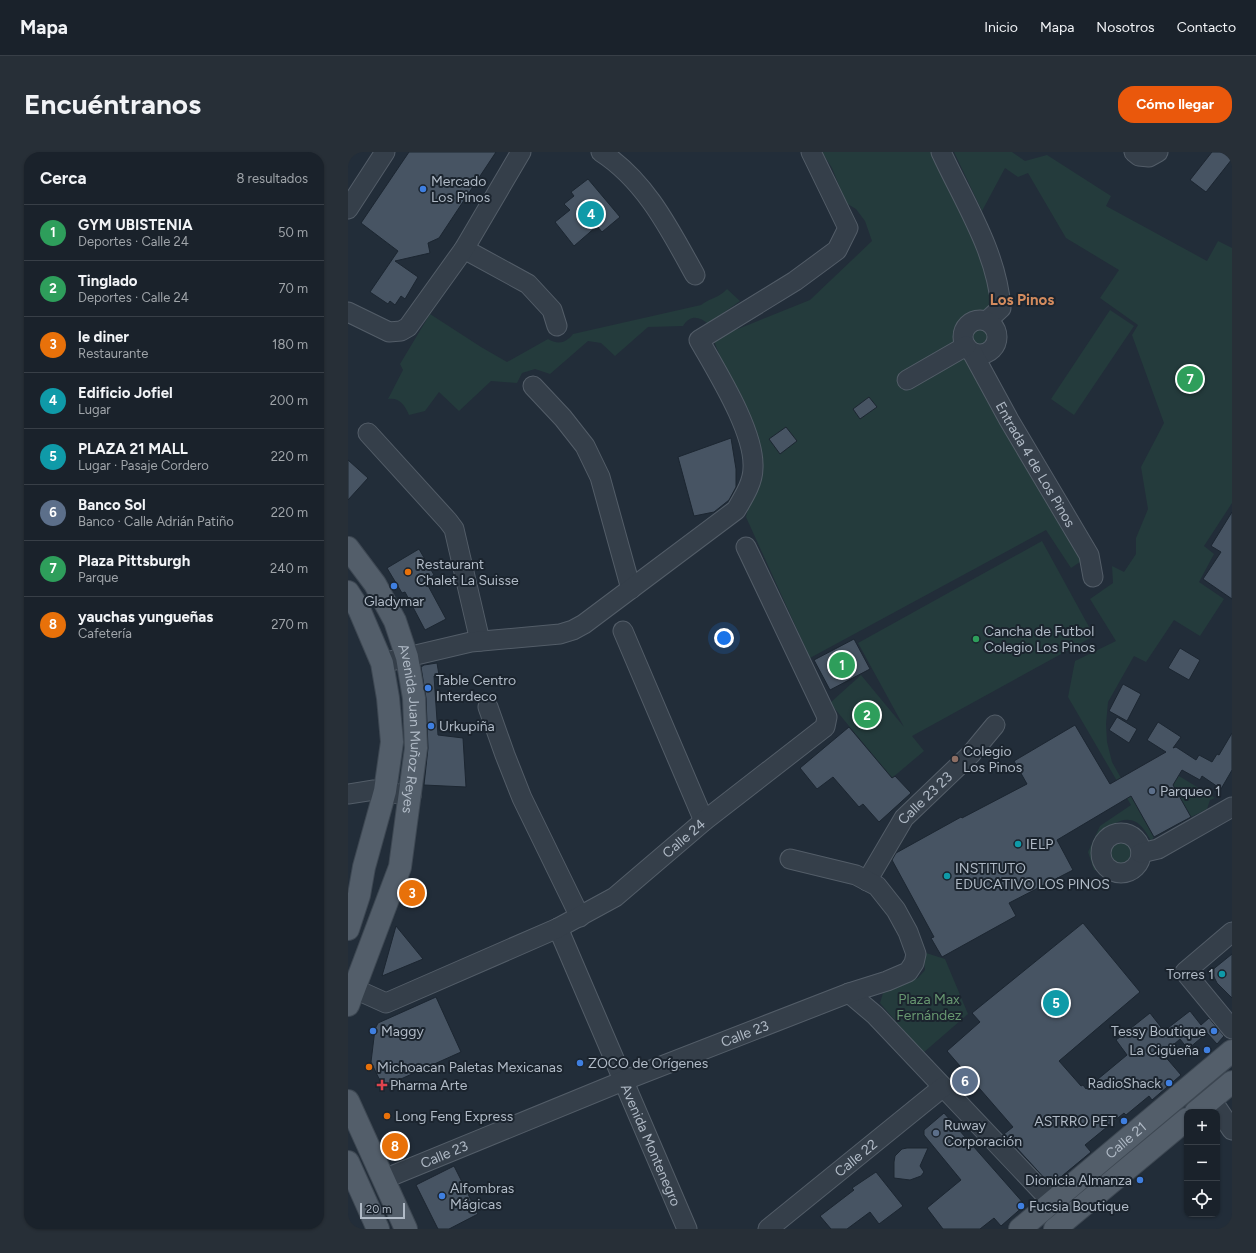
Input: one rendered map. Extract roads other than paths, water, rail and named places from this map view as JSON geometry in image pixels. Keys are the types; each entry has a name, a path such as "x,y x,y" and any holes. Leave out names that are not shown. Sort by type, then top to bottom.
{"main road":[{"name":"Avenida Juan Muñoz Reyes","path":"348,548 378,590 395,622 407,657 414,698 416,748 411,796 400,867 350,993"},
{"name":"Avenida Juan Muñoz Reyes","path":"348,592 360,609 382,662 388,698 392,742 385,791 364,867 359,896 348,929"},
{"name":"Calle 21","path":"1020,1229 1232,1051"},
{"path":"1196,1082 1203,1106 1232,1082"},
{"path":"348,1101 406,1229"},
{"name":"Calle 21","path":"1061,1224 1184,1122"},
{"path":"348,1127 395,1229"},
{"path":"348,1162 378,1229"},
{"path":"1052,1202 1061,1224"}],"street":[{"path":"348,312 389,332 401,331 408,327 464,248 521,152"},
{"path":"601,152 635,180 662,216 695,275"},
{"path":"382,662 476,641 560,634 573,630 631,590 736,510 748,489 753,469 750,446 737,411 699,340 794,282 837,250 848,228 810,152"},
{"path":"942,152 988,252 999,286 1001,308 987,322"},
{"path":"1134,152 1144,158 1154,156 1158,152"},
{"path":"348,209 378,155"},
{"path":"464,248 528,284 552,310 556,326"},
{"path":"976,320 987,322 995,329 997,340 995,345 988,352 983,354 969,349 963,336 967,326 976,320"},
{"path":"907,380 969,349"},
{"name":"Entrada 4 de Los Pinos","path":"969,349 1089,555 1093,577"},
{"path":"533,386 563,418 585,446 600,477 631,590"},
{"path":"368,433 448,520 454,529 476,641"},
{"name":"Calle 24","path":"350,993 386,1003 558,928 615,897 704,821 825,727 827,717 746,547"},
{"path":"623,631 704,821"},
{"path":"488,706 522,798 580,916"},
{"name":"Calle 23 23","path":"867,881 904,818 971,754 995,725"},
{"path":"348,794 370,790 411,796"},
{"path":"1141,853 1158,849 1232,807"},
{"name":"Calle 23","path":"384,1179 623,1081 908,972 914,963 916,954 908,932 896,910 877,886 856,875 790,859"},
{"name":"Avenida Montenegro","path":"558,928 687,1229"},
{"path":"1232,932 1185,972 1232,1029"},
{"path":"850,993 875,1014 1052,1202"},
{"name":"Calle 22","path":"768,1229 943,1087"},
{"path":"1203,1106 1232,1130"}],"place":[{"name":"Mercado Los Pinos","path":"423,189"},
{"name":"Edificio Jofiel","path":"591,214"},
{"name":"Plaza Pittsburgh","path":"1190,379"},
{"name":"Restaurant Chalet La Suisse","path":"408,572"},
{"name":"Gladymar","path":"394,586"},
{"name":"Cancha de Futbol Colegio Los Pinos","path":"976,639"},
{"name":"GYM UBISTENIA","path":"842,665"},
{"name":"Table Centro Interdeco","path":"428,688"},
{"name":"Tinglado","path":"867,715"},
{"name":"Urkupiña","path":"431,726"},
{"name":"Colegio Los Pinos","path":"955,759"},
{"name":"Parqueo 1","path":"1152,791"},
{"name":"IELP","path":"1018,844"},
{"name":"INSTITUTO EDUCATIVO LOS PINOS","path":"947,876"},
{"name":"le diner","path":"412,893"},
{"name":"Torres 1","path":"1222,974"},
{"name":"PLAZA 21 MALL","path":"1056,1003"},
{"name":"Maggy","path":"373,1031"},
{"name":"Tessy Boutique","path":"1214,1031"},
{"name":"La Cigüeña","path":"1207,1050"},
{"name":"ZOCO de Orígenes","path":"580,1063"},
{"name":"Michoacan Paletas Mexicanas","path":"369,1067"},
{"name":"Banco Sol","path":"965,1081"},
{"name":"RadioShack","path":"1169,1083"},
{"name":"Pharma Arte","path":"382,1085"},
{"name":"Long Feng Express","path":"387,1116"},
{"name":"ASTRRO PET","path":"1124,1121"},
{"name":"Ruway Corporación","path":"936,1133"},
{"name":"yauchas yungueñas","path":"395,1146"},
{"name":"Dionicia Almanza","path":"1140,1180"},
{"name":"Alfombras Mágicas","path":"442,1196"},
{"name":"Fucsia Boutique","path":"1021,1206"}],"district":[{"name":"Los Pinos","path":"1022,300"}],"park label":[{"name":"Plaza Max Fernández","path":"929,1008"}]}
